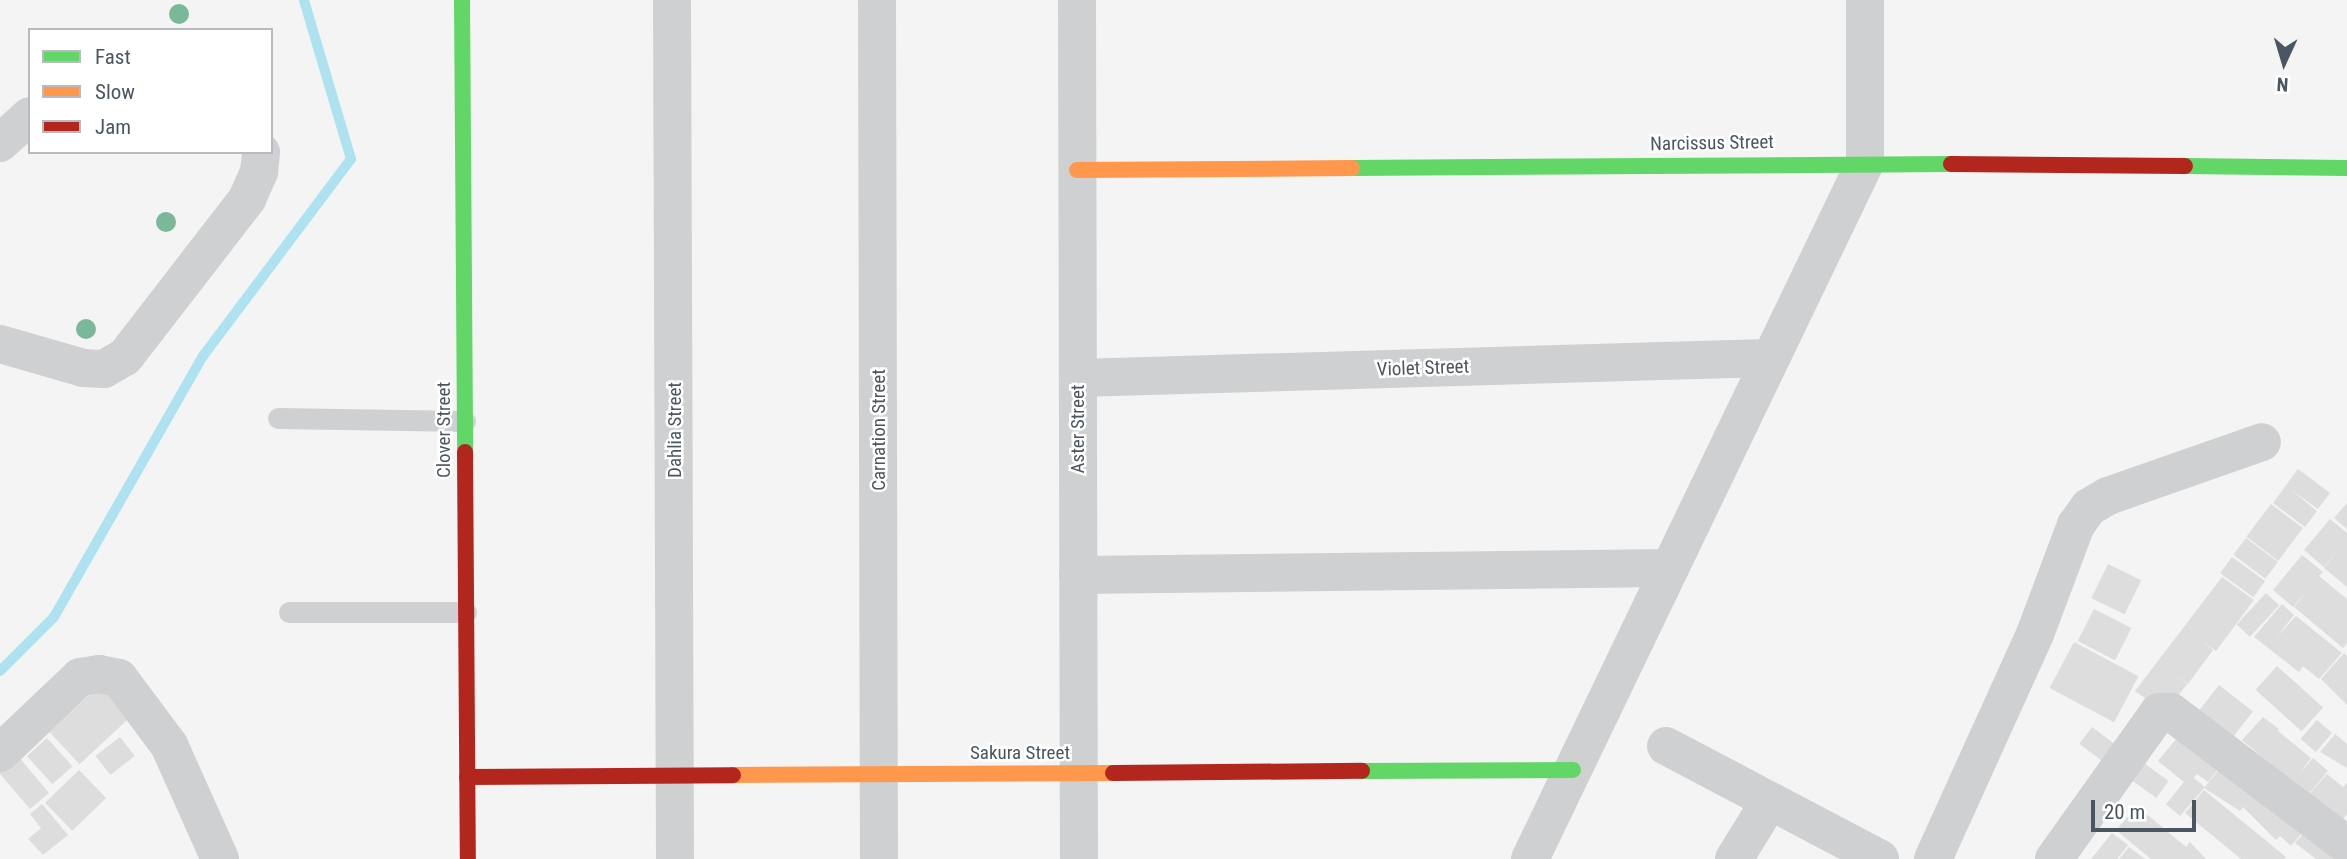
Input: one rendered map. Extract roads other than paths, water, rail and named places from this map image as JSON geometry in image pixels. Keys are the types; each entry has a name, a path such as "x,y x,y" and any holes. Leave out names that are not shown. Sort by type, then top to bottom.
{"street":[{"name":"Clover Street","path":"462,0 468,859"},
{"name":"Dahlia Street","path":"672,0 678,776 675,859"},
{"name":"Carnation Street","path":"877,0 879,859"},
{"name":"Aster Street","path":"1077,0 1079,859"},
{"path":"1531,859 1720,469 1767,358 1865,163 1865,0"},
{"path":"0,344 83,368 104,369 125,357 247,199 259,172 261,154"},
{"name":"Narcissus Street","path":"1077,170 1865,163 2347,168"},
{"name":"Violet Street","path":"1078,378 1767,358"},
{"path":"1933,859 2035,634 2076,525 2089,508 2108,496 2262,442"},
{"path":"1078,575 1670,568"},
{"path":"0,752 80,677 99,674 118,678 169,745 220,859"},
{"path":"2054,859 2160,712 2171,712 2347,845"},
{"path":"1666,746 1880,859"},
{"name":"Sakura Street","path":"467,777 1573,770"},
{"path":"1734,859 1769,802"}],"lane":[{"path":"278,418 465,421"},
{"path":"289,612 466,612"}],"waterway":[{"path":"0,671 54,617 203,356 351,159 304,0"}]}
